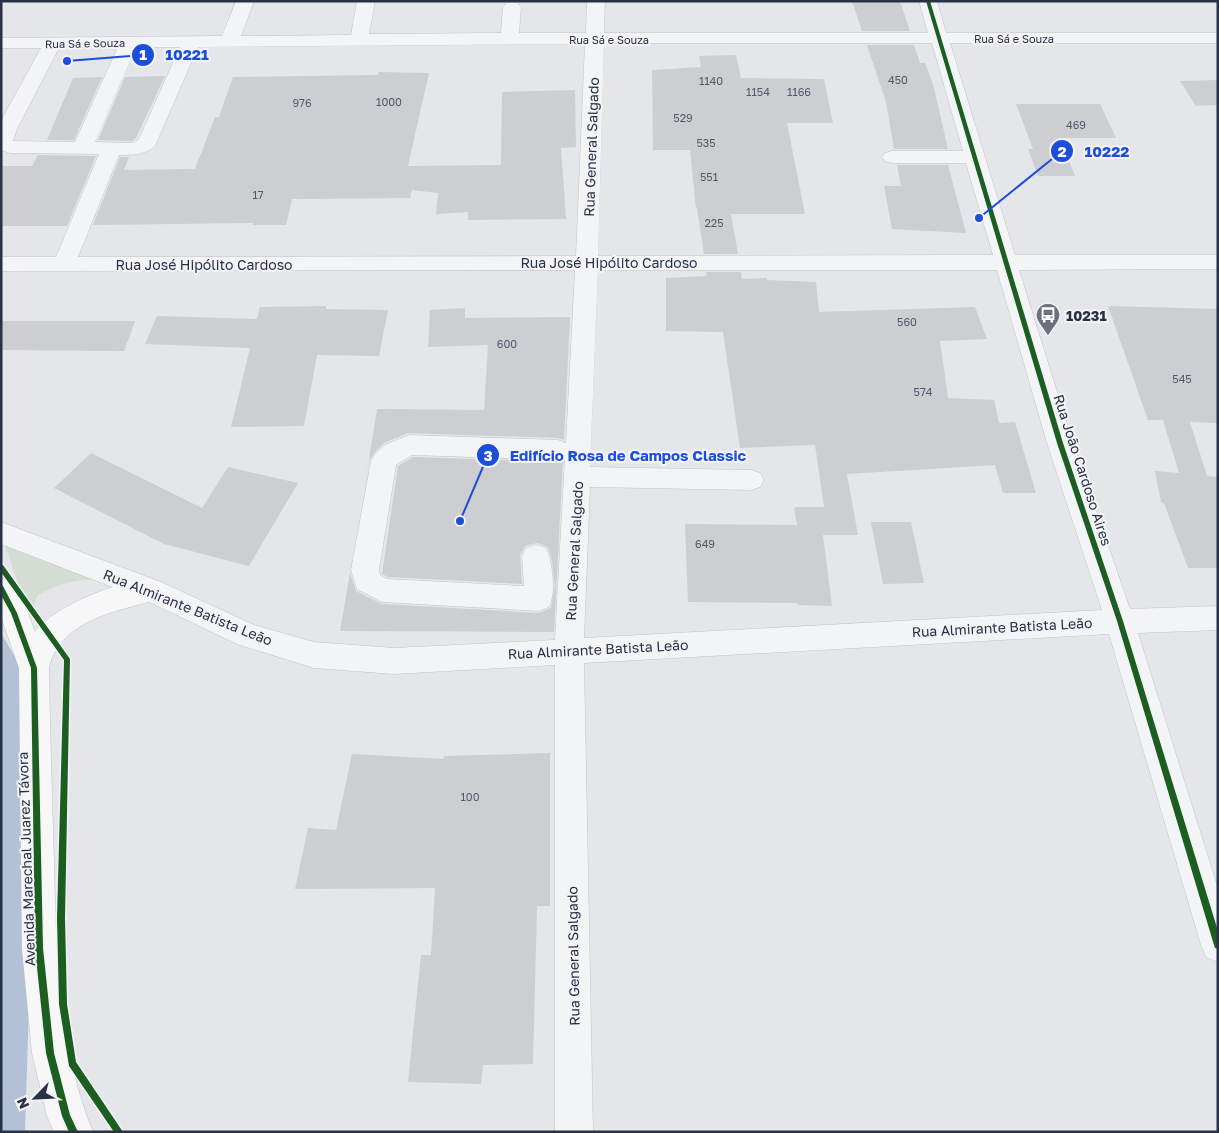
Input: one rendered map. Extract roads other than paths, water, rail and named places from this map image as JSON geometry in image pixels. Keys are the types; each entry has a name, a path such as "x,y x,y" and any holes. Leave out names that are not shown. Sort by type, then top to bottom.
{"main road":[{"name":"Avenida Marechal Juarez Távora","path":"1,588 14,614 34,668 39,948 50,1053 66,1116 74,1132"},
{"path":"34,668 48,638 65,622 83,611 104,602 151,590"}],"street":[{"path":"229,42 245,1"},
{"path":"359,41 366,1"},
{"name":"Rua General Salgado","path":"574,1132 569,651 587,262 596,1"},
{"name":"Rua João Cardoso Aires","path":"928,1 939,38 966,157 1007,262 1060,443 1120,621 1218,945"},
{"path":"510,40 512,7"},
{"name":"Rua Sá e Souza","path":"1,43 596,38 1218,38"},
{"path":"52,44 7,129 3,140 4,144 10,147 135,149 143,146 148,142 191,42"},
{"path":"82,148 130,43"},
{"path":"64,265 112,148"},
{"path":"892,157 966,157"},
{"name":"Rua José Hipólito Cardoso","path":"1,264 1218,262"},
{"path":"528,456 558,450 409,445 394,452 384,461 365,570 367,581 382,590 538,599 536,556"},
{"path":"577,477 752,480"},
{"name":"Rua Almirante Batista Leão","path":"1,533 151,590 247,635 314,655 394,661 1120,621 1218,618"}],"water":[{"path":"1,633 22,669 31,939 25,1132 1,1132"}],"place":[{"name":"10221","path":"67,61"},
{"name":"10222","path":"979,218"},
{"name":"10231","path":"1048,336"},
{"name":"Edifício Rosa de Campos Classic","path":"460,521"}]}
